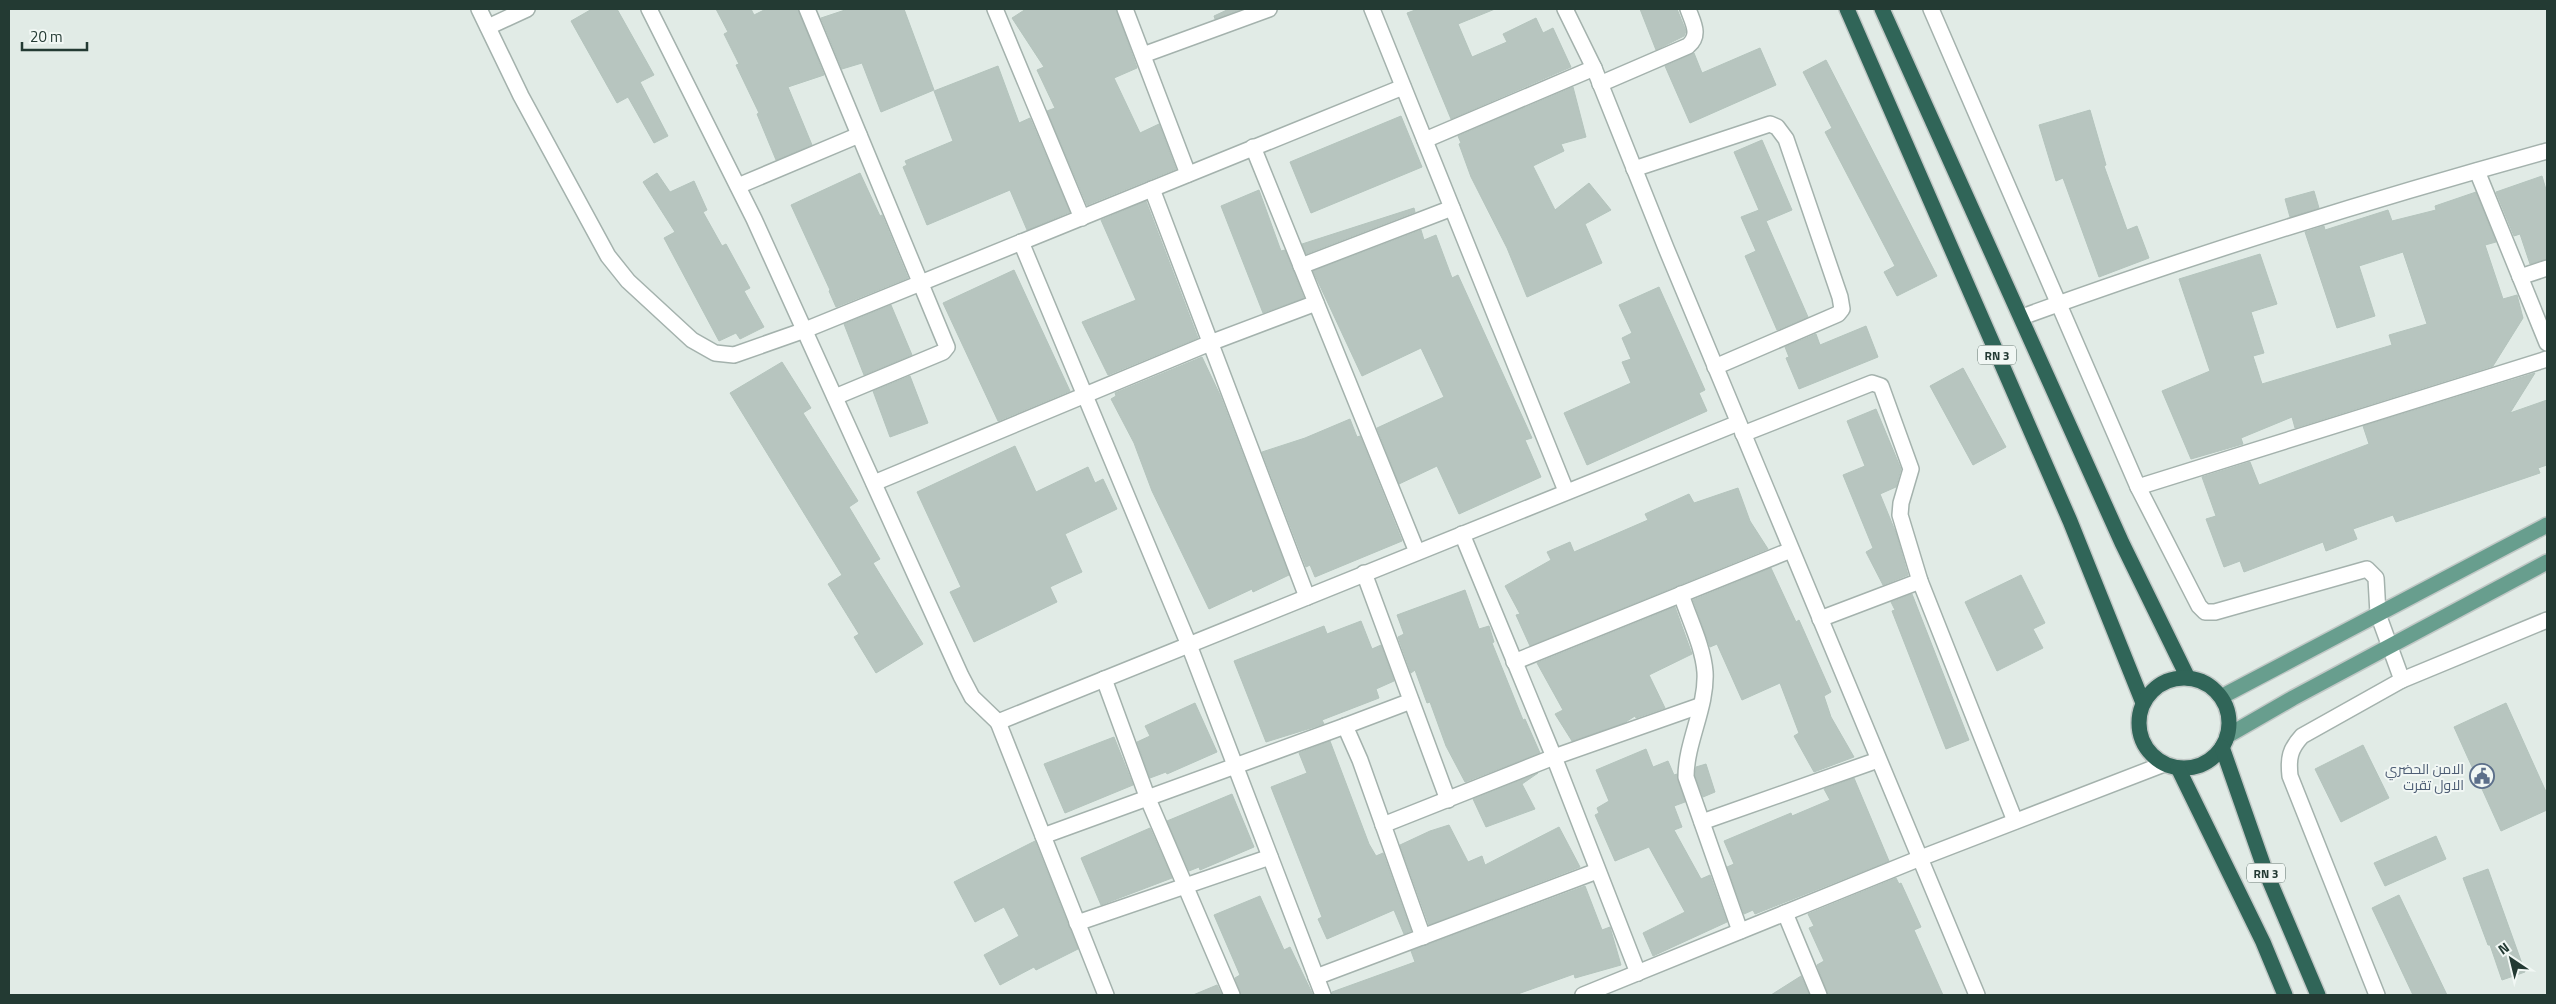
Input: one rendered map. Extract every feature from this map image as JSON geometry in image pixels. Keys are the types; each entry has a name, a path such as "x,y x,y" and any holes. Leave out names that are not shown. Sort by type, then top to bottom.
{"highway":[{"name":"RN 3","path":"1847,9 2070,521 2143,703"},
{"name":"RN 3","path":"1882,9 2122,543 2188,678"},
{"path":"2188,678 2207,684 2221,697 2227,709 2229,722 2224,742 2210,760 2195,767 2171,766 2152,755 2144,744 2139,731 2139,716 2143,703 2154,689 2170,680 2188,678"},
{"name":"RN 3","path":"2224,742 2265,870 2318,995"},
{"name":"RN 3","path":"2171,766 2263,942 2285,995"}],"main road":[{"path":"2221,697 2547,525"},
{"path":"2224,742 2292,698 2391,647 2547,562"}],"street":[{"path":"479,9 521,96 604,247 628,281 692,340 715,353 734,355 805,330 1403,87"},
{"path":"488,26 527,9"},
{"path":"649,9 738,186 972,696 998,722 1106,995"},
{"path":"807,9 922,283 946,349 835,396"},
{"path":"995,9 1082,218"},
{"path":"1125,9 1188,174"},
{"path":"1143,55 1269,9"},
{"path":"1372,9 1566,491"},
{"path":"1565,9 1594,68 1740,429 1918,859 1977,995"},
{"path":"1600,84 1688,46 1696,38 1688,9"},
{"path":"1931,9 2138,488 2199,606 2205,612 2215,612 2367,569 2376,578 2378,614 2402,680"},
{"path":"1425,140 1594,68"},
{"path":"1634,168 1770,124 1777,127 1786,139 1840,297 1842,309 1838,314 1715,368"},
{"path":"738,186 859,136"},
{"path":"1254,148 1417,552"},
{"path":"2022,317 2162,267 2403,191 2547,151"},
{"path":"2477,171 2547,343"},
{"path":"1152,189 1307,597"},
{"path":"1301,266 1452,208"},
{"path":"1021,242 1087,396 1189,644 1323,995"},
{"path":"2520,277 2547,268"},
{"path":"874,483 1087,396 1210,343 1316,303"},
{"path":"2138,488 2547,359"},
{"path":"998,722 1566,491 1872,383 1881,386 1911,469 1901,503 1900,515 1920,581 2015,821"},
{"path":"1462,534 1554,758 1638,973"},
{"path":"1514,662 1791,550"},
{"path":"1364,573 1448,800"},
{"path":"1820,619 1920,581"},
{"path":"1681,594 1702,657 1704,685 1687,760 1686,777 1740,931"},
{"path":"2378,995 2290,776 2288,760 2293,746 2302,736 2402,680 2547,620"},
{"path":"1104,679 1148,799 1232,995"},
{"path":"1043,836 1236,767 1411,701"},
{"path":"1383,825 1554,758 1700,706"},
{"path":"1345,726 1423,937"},
{"path":"1702,822 1878,760"},
{"path":"1588,994 2015,821 2171,766"},
{"path":"1077,923 1270,857"},
{"path":"1316,977 1597,870"},
{"path":"1785,913 1819,995"}],"building":[{"path":"592,9 617,9 654,75 640,82 668,136 654,143 628,97 617,103 571,21"},
{"path":"716,9 751,9 754,15 766,9 798,9 824,75 788,87 812,145 776,160 757,114 759,113 736,65 739,64 724,34 728,32"},
{"path":"848,9 904,9 934,90 881,112 862,63 842,69 821,18"},
{"path":"1026,9 1116,9 1137,68 1114,78 1140,133 1159,124 1176,169 1087,205 1047,111 1055,108 1037,70 1044,67 1012,18"},
{"path":"1229,9 1242,9 1215,19 1214,16"},
{"path":"1418,9 1495,9 1458,24 1472,57 1507,42 1503,34 1536,18 1543,33 1553,28 1571,67 1451,119 1407,13"},
{"path":"1640,9 1677,9 1686,31 1684,36 1656,50"},
{"path":"1760,48 1776,85 1690,123 1665,66 1694,53 1702,73"},
{"path":"1826,60 1937,276 1897,296 1884,272 1895,266 1825,132 1832,128 1803,72"},
{"path":"998,66 1019,123 1030,118 1070,212 1027,230 1010,190 927,225 903,167 907,165 905,161 953,141 934,91"},
{"path":"1573,87 1586,137 1561,144 1564,151 1533,166 1555,210 1589,183 1611,210 1585,224 1602,263 1527,297 1507,248 1471,177 1458,136"},
{"path":"2090,110 2106,165 2104,166 2127,230 2137,226 2149,258 2099,277 2063,178 2056,181 2039,125"},
{"path":"1401,116 1422,167 1311,213 1290,162"},
{"path":"1762,140 1792,210 1766,221 1808,317 1777,330 1745,256 1756,251 1741,217 1759,210 1734,152"},
{"path":"657,173 670,192 694,181 707,210 703,212 722,246 726,244 750,288 744,291 764,327 740,339 736,333 719,341 664,238 675,232 643,182"},
{"path":"860,173 880,216 882,215 908,278 836,307 791,205"},
{"path":"2542,176 2547,193 2547,259 2530,264 2520,234 2514,236 2496,192"},
{"path":"1259,190 1281,251 1285,250 1304,298 1263,313 1221,206"},
{"path":"2314,191 2319,208 2290,217 2285,199"},
{"path":"2476,192 2496,242 2485,245 2503,299 2517,295 2523,318 2493,366 2295,428 2292,417 2241,438 2243,444 2191,459 2162,391 2210,371 2179,279 2260,254 2277,304 2251,312 2264,353 2253,356 2262,384 2392,345 2389,335 2427,324 2403,252 2359,266 2375,316 2337,328 2305,232 2324,226 2325,230 2388,210 2392,221 2436,210 2435,206"},
{"path":"1146,201 1198,338 1108,375 1082,322 1136,300 1101,220"},
{"path":"1414,208 1415,212 1306,254 1302,244"},
{"path":"1421,230 1424,240 1436,235 1452,278 1458,275 1532,438 1525,440 1541,477 1459,514 1437,466 1399,484 1377,428 1444,397 1421,348 1362,376 1313,271"},
{"path":"1014,270 1070,391 998,421 943,303"},
{"path":"1659,287 1705,390 1699,393 1707,411 1587,465 1564,413 1631,383 1622,362 1631,359 1622,338 1632,333 1619,305"},
{"path":"891,305 912,355 864,375 844,324"},
{"path":"1866,326 1878,357 1799,389 1786,358 1789,357 1785,347 1816,334 1820,345"},
{"path":"1202,357 1220,395 1289,575 1253,592 1252,589 1209,609 1152,491 1134,443 1111,399 1116,396 1115,393"},
{"path":"782,362 811,408 803,413 858,501 849,507 880,559 873,563 923,644 876,673 854,637 859,634 828,584 842,575 730,393"},
{"path":"1963,368 2006,447 1973,465 1930,386"},
{"path":"2535,373 2510,413 2547,400 2547,465 2538,468 2540,473 2396,522 2393,515 2353,529 2357,539 2326,551 2323,542 2244,572 2240,561 2224,567 2206,519 2216,516 2202,477 2250,462 2259,485 2369,444 2363,426"},
{"path":"910,376 928,423 890,437 873,391"},
{"path":"1876,409 1901,469 1896,487 1880,494 1896,533 1908,575 1883,585 1866,552 1873,548 1843,475 1865,466 1847,421"},
{"path":"1350,419 1357,437 1360,436 1402,541 1315,577 1310,565 1306,567 1262,452 1305,438"},
{"path":"1015,446 1036,492 1088,467 1095,483 1103,479 1117,509 1065,534 1082,572 1050,587 1057,602 974,642 950,592 961,587 917,492"},
{"path":"1738,488 1750,521 1768,549 1530,646 1516,615 1520,614 1505,586 1551,560 1547,552 1570,542 1574,552 1648,520 1645,514 1689,494 1694,503"},
{"path":"1771,568 1796,622 1799,620 1831,692 1824,696 1831,717 1854,757 1814,772 1794,736 1799,733 1780,683 1742,700 1717,644 1710,647 1693,600"},
{"path":"2021,575 2045,623 2033,629 2043,648 1997,671 1965,602"},
{"path":"1465,590 1479,629 1489,626 1494,642 1492,643 1523,720 1525,719 1540,753 1465,782 1446,746 1430,702 1427,703 1415,670 1411,673 1398,637 1404,634 1397,615"},
{"path":"1912,594 1969,740 1946,749 1892,611 1895,610 1891,602"},
{"path":"1675,607 1692,654 1649,675 1665,708 1636,718 1635,716 1624,723 1572,741 1555,714 1563,710 1537,663"},
{"path":"1361,621 1372,649 1381,645 1394,681 1376,689 1379,698 1322,720 1324,724 1266,742 1234,661 1324,626 1327,634"},
{"path":"1195,703 1217,752 1167,774 1166,772 1150,778 1137,742 1150,736 1145,726"},
{"path":"2506,703 2547,794 2547,810 2501,831 2454,727"},
{"path":"1114,737 1133,785 1065,813 1044,764"},
{"path":"1330,741 1369,844 1376,856 1383,853 1411,931 1404,934 1394,910 1327,939 1318,919 1322,917 1271,787 1307,773 1299,753"},
{"path":"2363,745 2389,798 2341,822 2315,769"},
{"path":"1646,749 1653,767 1668,761 1674,775 1677,774 1685,802 1674,806 1682,827 1674,830 1701,879 1710,875 1727,922 1653,956 1643,933 1685,912 1649,847 1615,861 1595,815 1599,813 1597,808 1609,801 1596,770"},
{"path":"1706,764 1715,792 1703,797 1695,776 1696,767"},
{"path":"1538,773 1522,784 1535,809 1486,827 1473,799"},
{"path":"1854,778 1889,861 1755,914 1753,910 1744,914 1727,867 1734,864 1724,841 1791,813 1792,816 1830,800 1824,789"},
{"path":"1232,794 1254,847 1200,870 1199,867 1189,871 1167,821"},
{"path":"1449,825 1468,862 1482,856 1485,865 1559,827 1580,867 1429,925 1400,845 1430,831"},
{"path":"1150,828 1172,878 1101,905 1081,858"},
{"path":"2436,836 2446,859 2385,886 2374,863"},
{"path":"1035,841 1078,949 1036,970 1034,967 1000,985 984,955 1019,936 1004,907 975,922 954,882"},
{"path":"2488,869 2525,972 2502,980 2463,878"},
{"path":"1896,878 1899,884 1901,883 1921,927 1914,930 1943,995 1828,995 1817,965 1824,961 1809,928 1814,926 1808,914"},
{"path":"1585,886 1602,930 1610,927 1621,965 1575,978 1574,974 1515,995 1332,995 1332,992 1415,962 1411,951"},
{"path":"2399,895 2447,995 2413,995 2372,908"},
{"path":"1260,896 1284,950 1290,947 1313,995 1241,995 1235,978 1240,975 1214,915"},
{"path":"1801,976 1809,995 1771,995"},
{"path":"1217,985 1222,995 1193,995"}],"place":[{"name":"الامن الحضري الاول تقرت","path":"2482,776"}]}
